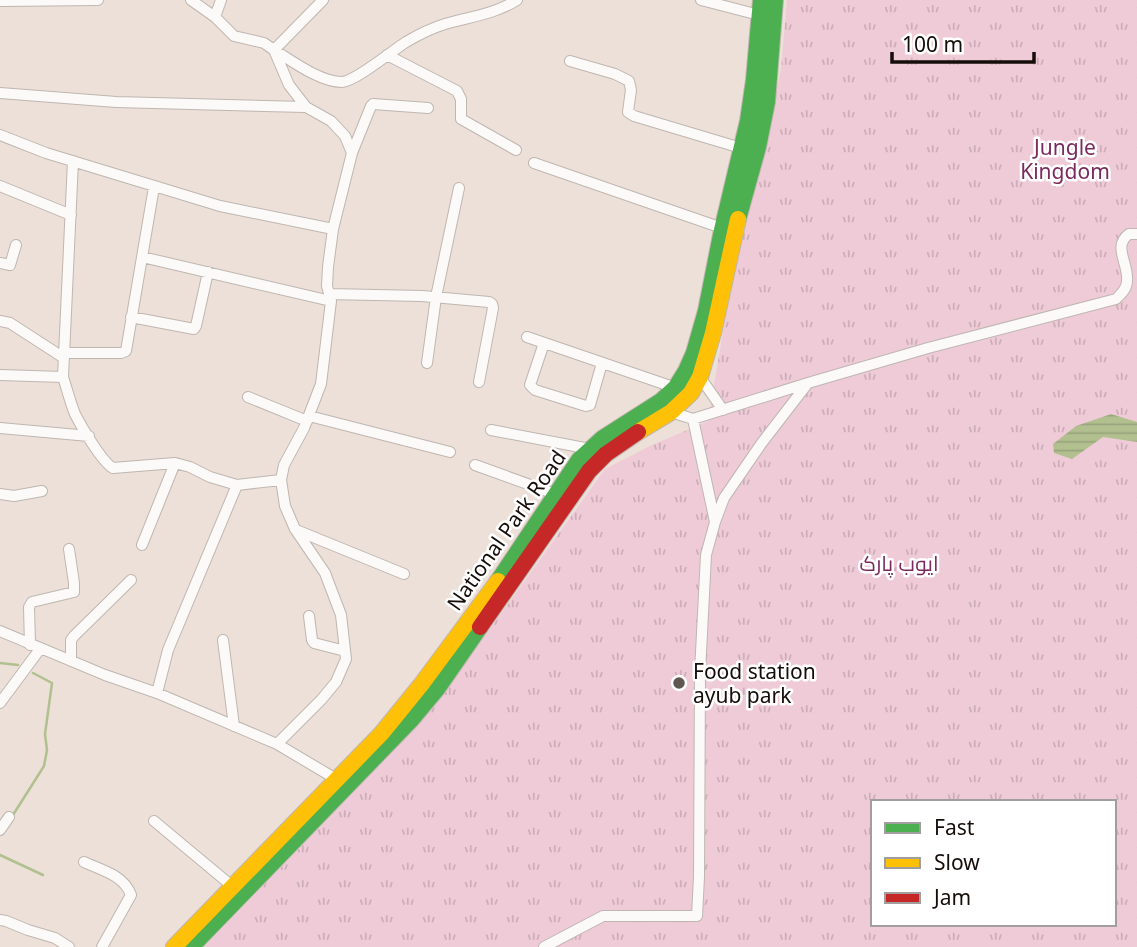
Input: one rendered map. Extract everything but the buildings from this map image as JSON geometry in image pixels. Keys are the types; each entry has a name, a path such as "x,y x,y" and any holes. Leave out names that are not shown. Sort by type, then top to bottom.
{"main road":[{"name":"National Park Road","path":"174,947 232,886 253,875 412,719 572,468 603,438 691,393 700,377 713,333 736,227 758,147 767,102 775,0"},
{"name":"National Park Road","path":"191,947 336,779 441,670 589,471 666,406 700,334 751,108 760,8"}],"street":[{"path":"0,1 98,0"},
{"path":"191,0 215,17 234,36 264,43 306,70 344,82 408,41 443,24 478,17 517,0"},
{"path":"215,17 221,0"},
{"path":"274,50 323,0"},
{"path":"701,0 760,8"},
{"path":"274,50 289,85 306,107 331,121 345,136 352,153"},
{"path":"387,54 457,91 461,99 461,119 516,150"},
{"path":"570,61 615,74 629,81 631,90 628,112 634,116 741,148"},
{"path":"0,93 116,102 306,107"},
{"path":"277,744 336,682 346,659 341,615 325,573 296,530 285,506 281,480 284,465 308,418 321,384 330,297 327,286 333,229 352,153 371,106 428,108"},
{"path":"0,135 46,153 220,206 333,229"},
{"path":"73,161 62,377 75,413 89,436 113,468 175,463 237,485 281,480"},
{"path":"534,163 722,228"},
{"path":"0,186 71,215"},
{"path":"0,321 10,323 64,356 126,351 154,187"},
{"path":"428,363 436,297 459,188"},
{"path":"666,406 693,419 928,348 1116,299 1124,291 1128,280 1122,242 1129,234 1137,234"},
{"path":"0,263 10,265 16,244"},
{"path":"142,257 330,297 436,297 489,302 493,308 479,383"},
{"path":"131,317 194,329 208,272"},
{"path":"527,337 676,387"},
{"path":"544,343 530,385 535,390 590,405 602,363"},
{"path":"0,375 62,377"},
{"path":"700,377 723,410"},
{"path":"544,947 603,916 697,916 700,672 706,555 724,498 808,383"},
{"path":"784,390 793,401"},
{"path":"248,397 308,418 450,453"},
{"path":"693,419 715,522"},
{"path":"0,428 89,436"},
{"path":"491,430 590,449"},
{"path":"142,545 175,463"},
{"path":"475,465 555,494"},
{"path":"157,693 168,650 237,485"},
{"path":"0,494 14,496 41,491"},
{"path":"296,530 404,574"},
{"path":"0,703 4,689 35,647 29,607 32,602 74,592 69,549"},
{"path":"71,662 71,640 131,580"},
{"path":"309,616 314,643 345,651"},
{"path":"0,631 277,744 336,779"},
{"path":"223,640 234,726"},
{"path":"0,830 9,817"},
{"path":"154,821 232,886"},
{"path":"84,862 120,879 129,888 131,895 102,947"},
{"path":"0,920 55,938 69,947"}],"green space":[{"name":"ایوب پارک","path":"787,0 1137,0 1137,947 204,947 434,707 605,469 708,421 725,319 781,69"}],"shaded area":[{"path":"1111,414 1137,422 1137,442 1103,437 1072,459 1054,453 1053,444 1076,426"}],"waterway":[{"path":"0,663 18,665"},
{"path":"13,815 44,766 47,750 45,734 52,683 33,673"},
{"path":"0,855 43,875"}],"traffic: fast":[{"path":"498,581 579,460 603,438 661,401 676,387 686,371 706,311 748,121 761,0"},
{"path":"738,219 767,102 775,0"},
{"path":"191,947 412,719 437,689 480,627"}],"traffic: slow":[{"path":"638,432 671,412 691,393 700,377 713,333 738,219"},
{"path":"174,947 382,733 498,581"}],"traffic: jam":[{"path":"480,627 589,471 606,454 638,432"}],"place":[{"name":"Food station ayub park","path":"679,683"}],"park label":[{"name":"Jungle Kingdom","path":"1065,159"}]}
